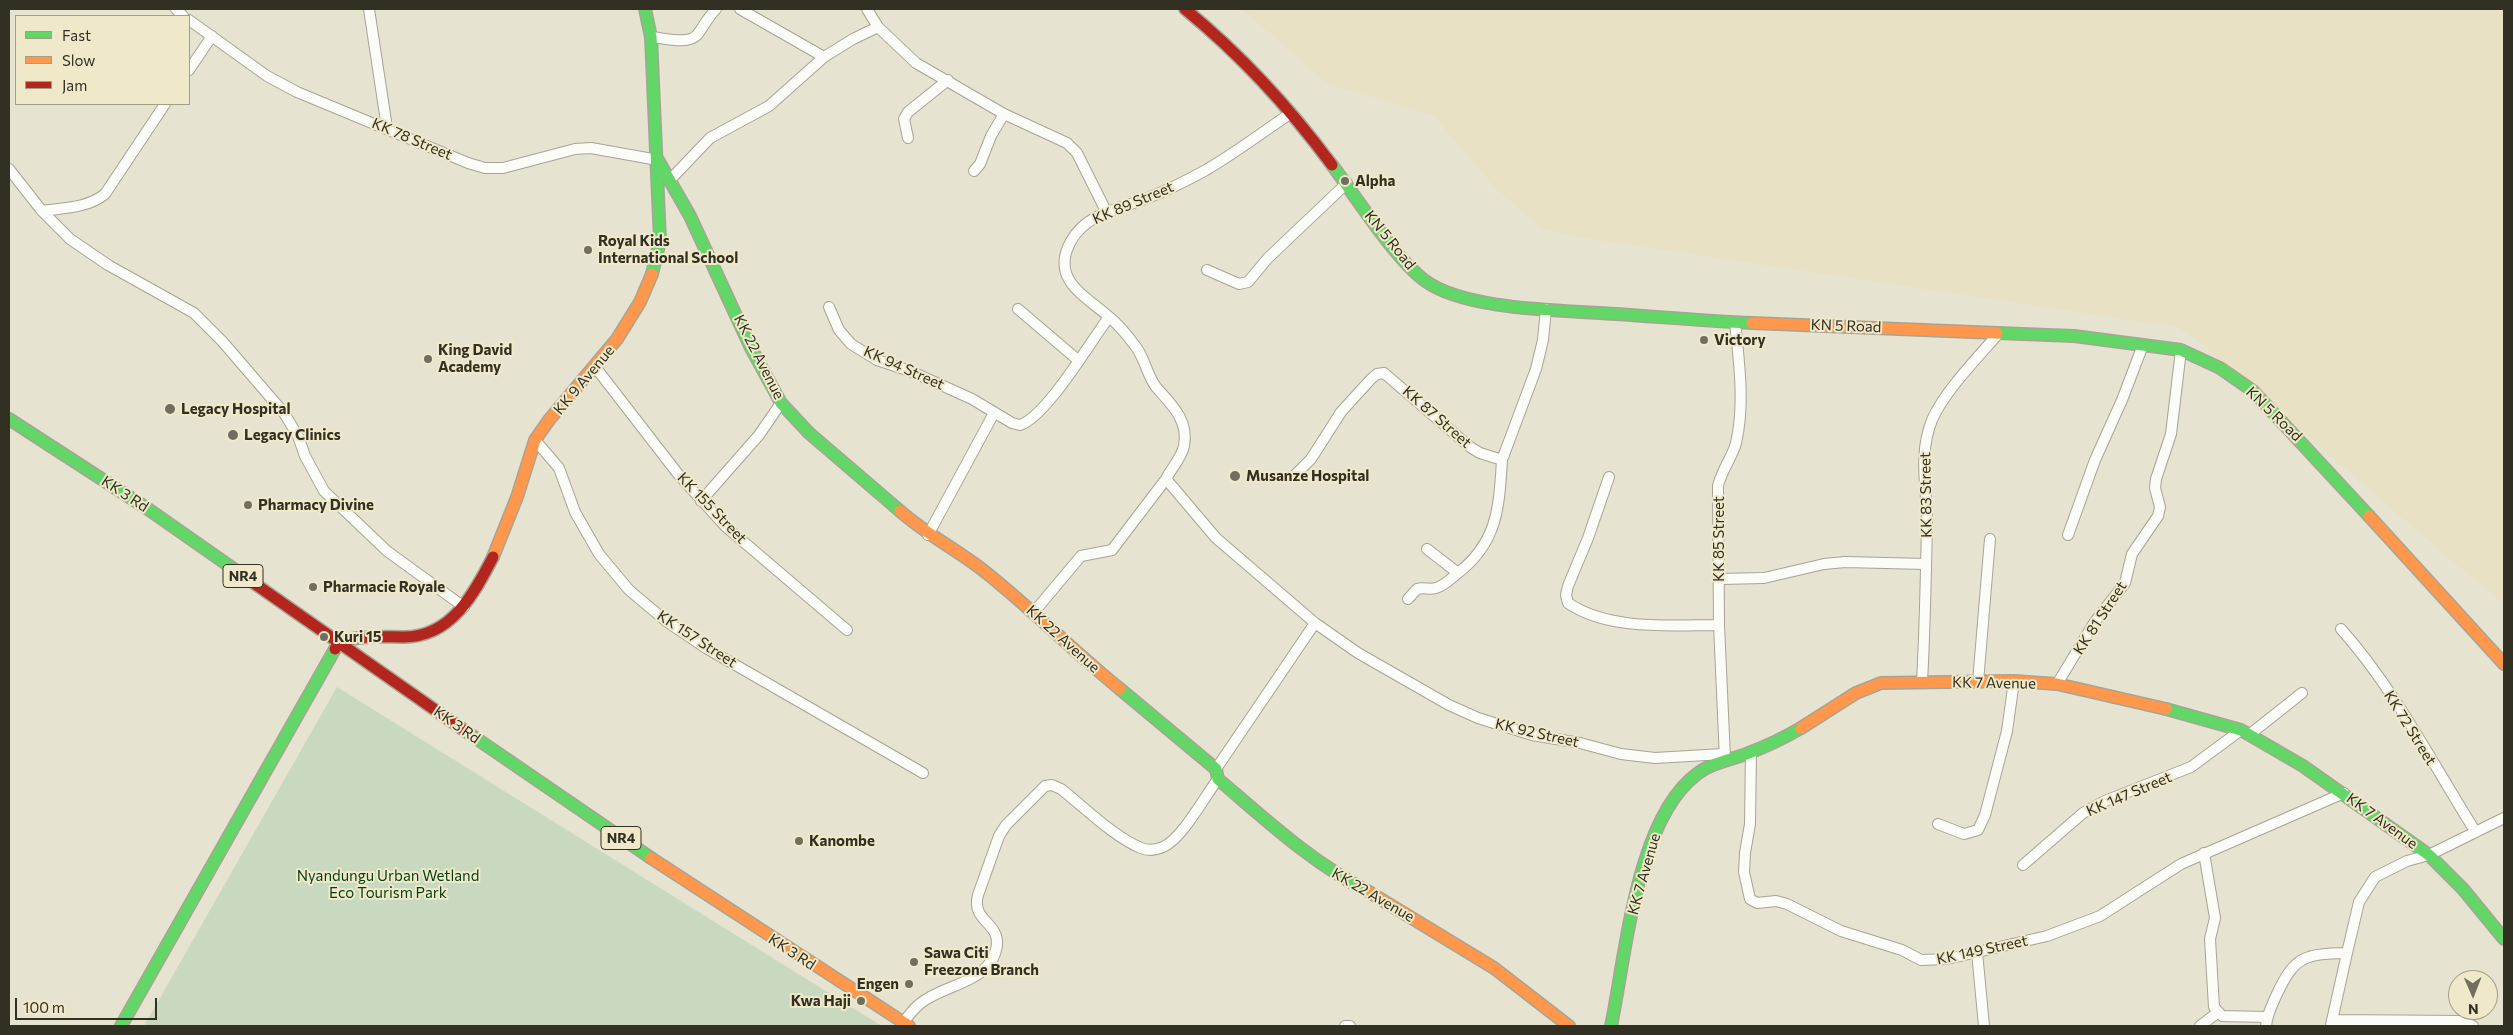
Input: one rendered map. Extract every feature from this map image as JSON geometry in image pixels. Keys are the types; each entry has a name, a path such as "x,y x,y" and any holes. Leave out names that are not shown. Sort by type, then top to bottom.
{"main road":[{"name":"KK 9 Avenue","path":"340,642 355,635 395,638 432,632 444,626 464,607 490,560 522,482 535,440 616,342 649,284 657,264 660,241 658,160 651,37 645,9"},
{"name":"KN 5 Road","path":"1185,9 1234,53 1291,113 1347,183 1405,262 1425,281 1464,298 1546,309 1735,322 2074,336 2181,350 2220,368 2253,391 2288,426 2504,664"},
{"name":"KK 22 Avenue","path":"658,160 690,216 751,348 781,403 809,434 928,535 982,570 1034,612 1081,657 1308,855 1341,878 1382,900 1494,968 1569,1026"},
{"name":"KK 3 Rd","path":"9,419 148,509 581,812 906,1024"},
{"path":"121,1026 340,642"},
{"name":"KK 7 Avenue","path":"1611,1026 1634,909 1652,841 1662,817 1677,794 1696,774 1724,757 1751,752 1816,719 1865,687 1881,683 2014,681 2057,684 2162,708 2245,732 2344,793 2429,855 2463,889 2504,939"}],"street":[{"path":"369,9 387,128"},
{"path":"651,37 690,40 697,36 708,16 716,9"},
{"path":"740,9 824,57"},
{"path":"867,9 878,27 916,63 1004,114 1067,143 1077,153 1106,211"},
{"name":"KK 78 Street","path":"190,21 267,76 297,92 468,163 485,168 520,165 575,149 591,148 658,160"},
{"path":"670,180 710,138 769,106 824,57 853,39 878,27"},
{"path":"190,69 212,36"},
{"path":"908,138 904,119 908,112 948,80"},
{"path":"42,211 74,207 98,199 105,194 164,105"},
{"name":"KK 89 Street","path":"1166,479 1184,448 1184,438 1176,408 1156,387 1137,348 1109,317 1078,293 1064,269 1066,254 1072,240 1085,224 1106,211 1143,200 1208,169 1291,113"},
{"path":"974,171 980,164 1004,114"},
{"path":"9,169 42,211 70,239 101,260 194,313 222,341 284,413 298,436 305,456 324,491 387,551 464,607"},
{"path":"1207,270 1239,284 1248,282 1268,258 1347,183"},
{"name":"KK 94 Street","path":"829,307 839,330 851,344 877,360 955,391 1012,423 1020,425 1027,423 1079,361 1109,317"},
{"path":"1018,309 1079,361"},
{"path":"1408,599 1417,589 1434,589 1458,573 1479,554 1489,540 1495,525 1502,460 1536,368 1543,340 1546,309"},
{"name":"KK 85 Street","path":"1724,757 1719,625 1718,486 1721,472 1735,445 1739,422 1741,386 1735,322"},
{"name":"KK 83 Street","path":"1922,682 1927,518 1923,463 1926,435 1941,404 1999,333"},
{"path":"2068,535 2095,460 2122,400 2142,345"},
{"name":"KK 81 Street","path":"2057,684 2094,623 2121,590 2125,583 2132,554 2158,516 2160,507 2154,488 2171,434 2181,350"},
{"name":"KK 155 Street","path":"596,368 701,501 725,526 847,630"},
{"name":"KK 87 Street","path":"1294,476 1324,442 1341,412 1371,379 1377,374 1384,373 1470,447 1480,453 1502,460"},
{"path":"701,501 760,435 781,403"},
{"path":"928,535 994,413"},
{"name":"KK 157 Street","path":"535,440 559,468 575,512 599,554 629,590 666,621 706,648 923,772"},
{"path":"1609,477 1588,538 1568,586 1566,595 1568,603 1576,609 1608,619 1643,624 1719,625"},
{"path":"1034,612 1080,556 1102,554 1112,550 1166,479"},
{"name":"KK 92 Street","path":"1166,479 1216,538 1314,623 1358,653 1450,705 1478,718 1532,735 1580,743 1632,756 1654,758 1724,757"},
{"path":"1978,682 1990,539"},
{"path":"1427,549 1458,573"},
{"path":"1719,579 1764,578 1824,564 1845,562 1926,564"},
{"path":"906,1024 921,1002 972,978 984,969 994,955 997,944 995,933 978,914 975,905 978,895 1006,825 1045,786 1052,785 1060,789 1116,833 1141,848 1152,850 1164,847 1177,836 1314,623"},
{"name":"KK 72 Street","path":"2341,629 2354,643 2414,730 2475,831"},
{"path":"1938,824 1964,834 1978,830 1985,815 2007,732 2014,681"},
{"path":"2245,732 2302,693"},
{"name":"KK 147 Street","path":"2023,865 2083,813 2105,801 2191,767 2245,732"},
{"name":"KK 149 Street","path":"1751,752 1750,824 1744,853 1744,872 1752,902 1776,901 1787,904 1841,931 1902,950 1921,960 1947,959 2047,936 2100,916 2181,864 2344,793"},
{"path":"2473,1026 2462,1021 2412,1024 2331,1023 2359,902 2375,877 2407,861 2429,855 2504,818"},
{"path":"2204,853 2215,918 2210,939 2214,1007 2217,1013 2222,1016 2266,1022 2288,972 2304,958 2321,953 2347,953"},
{"path":"1977,952 1984,1026"},
{"path":"2200,1026 2217,1013"},
{"path":"1345,1026 1350,1026"}],"shaded area":[{"path":"1242,9 2504,9 2504,603 2453,562 2196,339 2177,327 1578,237 1540,228 1495,188 1434,116 1328,84"}],"green space":[{"name":"Nyandungu Urban Wetland Eco Tourism Park","path":"337,687 882,1026 144,1026"}],"traffic: fast":[{"path":"645,9 651,37 660,241 652,274"},
{"path":"658,160 690,216 751,348 781,403 809,433 900,511"},
{"path":"1332,165 1400,257 1424,280 1442,290 1464,298 1489,303 1543,310 1752,323"},
{"path":"1997,333 2074,336 2181,350 2220,368 2253,391 2369,516"},
{"path":"9,419 148,509 248,579"},
{"path":"121,1026 335,649"},
{"path":"1120,689 1216,769 1218,779 1272,825 1328,868 1369,892"},
{"path":"2166,709 2241,730 2303,766 2429,855 2463,889 2504,939"},
{"path":"461,728 651,858"},
{"path":"1611,1026 1637,890 1647,855 1660,822 1676,795 1697,774 1708,767 1746,754 1801,728"}],"traffic: slow":[{"path":"493,557 517,497 535,440 549,420 617,339 640,302 652,274"},
{"path":"1752,323 1997,333"},
{"path":"900,511 984,571 1120,689"},
{"path":"2369,516 2504,664"},
{"path":"1801,728 1856,693 1881,683 2014,681 2057,684 2166,709"},
{"path":"651,858 909,1026"},
{"path":"1369,892 1494,968 1569,1026"}],"traffic: jam":[{"path":"1185,9 1226,45 1263,82 1332,165"},
{"path":"335,649 339,642 355,638 404,637 421,635 435,630 459,611 469,599 493,557"},
{"path":"248,579 461,728"}],"place":[{"name":"Alpha","path":"1345,181"},
{"name":"Royal Kids International School","path":"588,250"},
{"name":"Victory","path":"1704,340"},
{"name":"King David Academy","path":"428,359"},
{"name":"Legacy Hospital","path":"170,409"},
{"name":"Legacy Clinics","path":"233,435"},
{"name":"Musanze Hospital","path":"1235,476"},
{"name":"Pharmacy Divine","path":"248,505"},
{"name":"Pharmacie Royale","path":"313,587"},
{"name":"Kuri 15","path":"324,637"},
{"name":"Kanombe","path":"799,841"},
{"name":"Sawa Citi Freezone Branch","path":"914,962"},
{"name":"Engen","path":"909,984"},
{"name":"Kwa Haji","path":"861,1001"}]}
